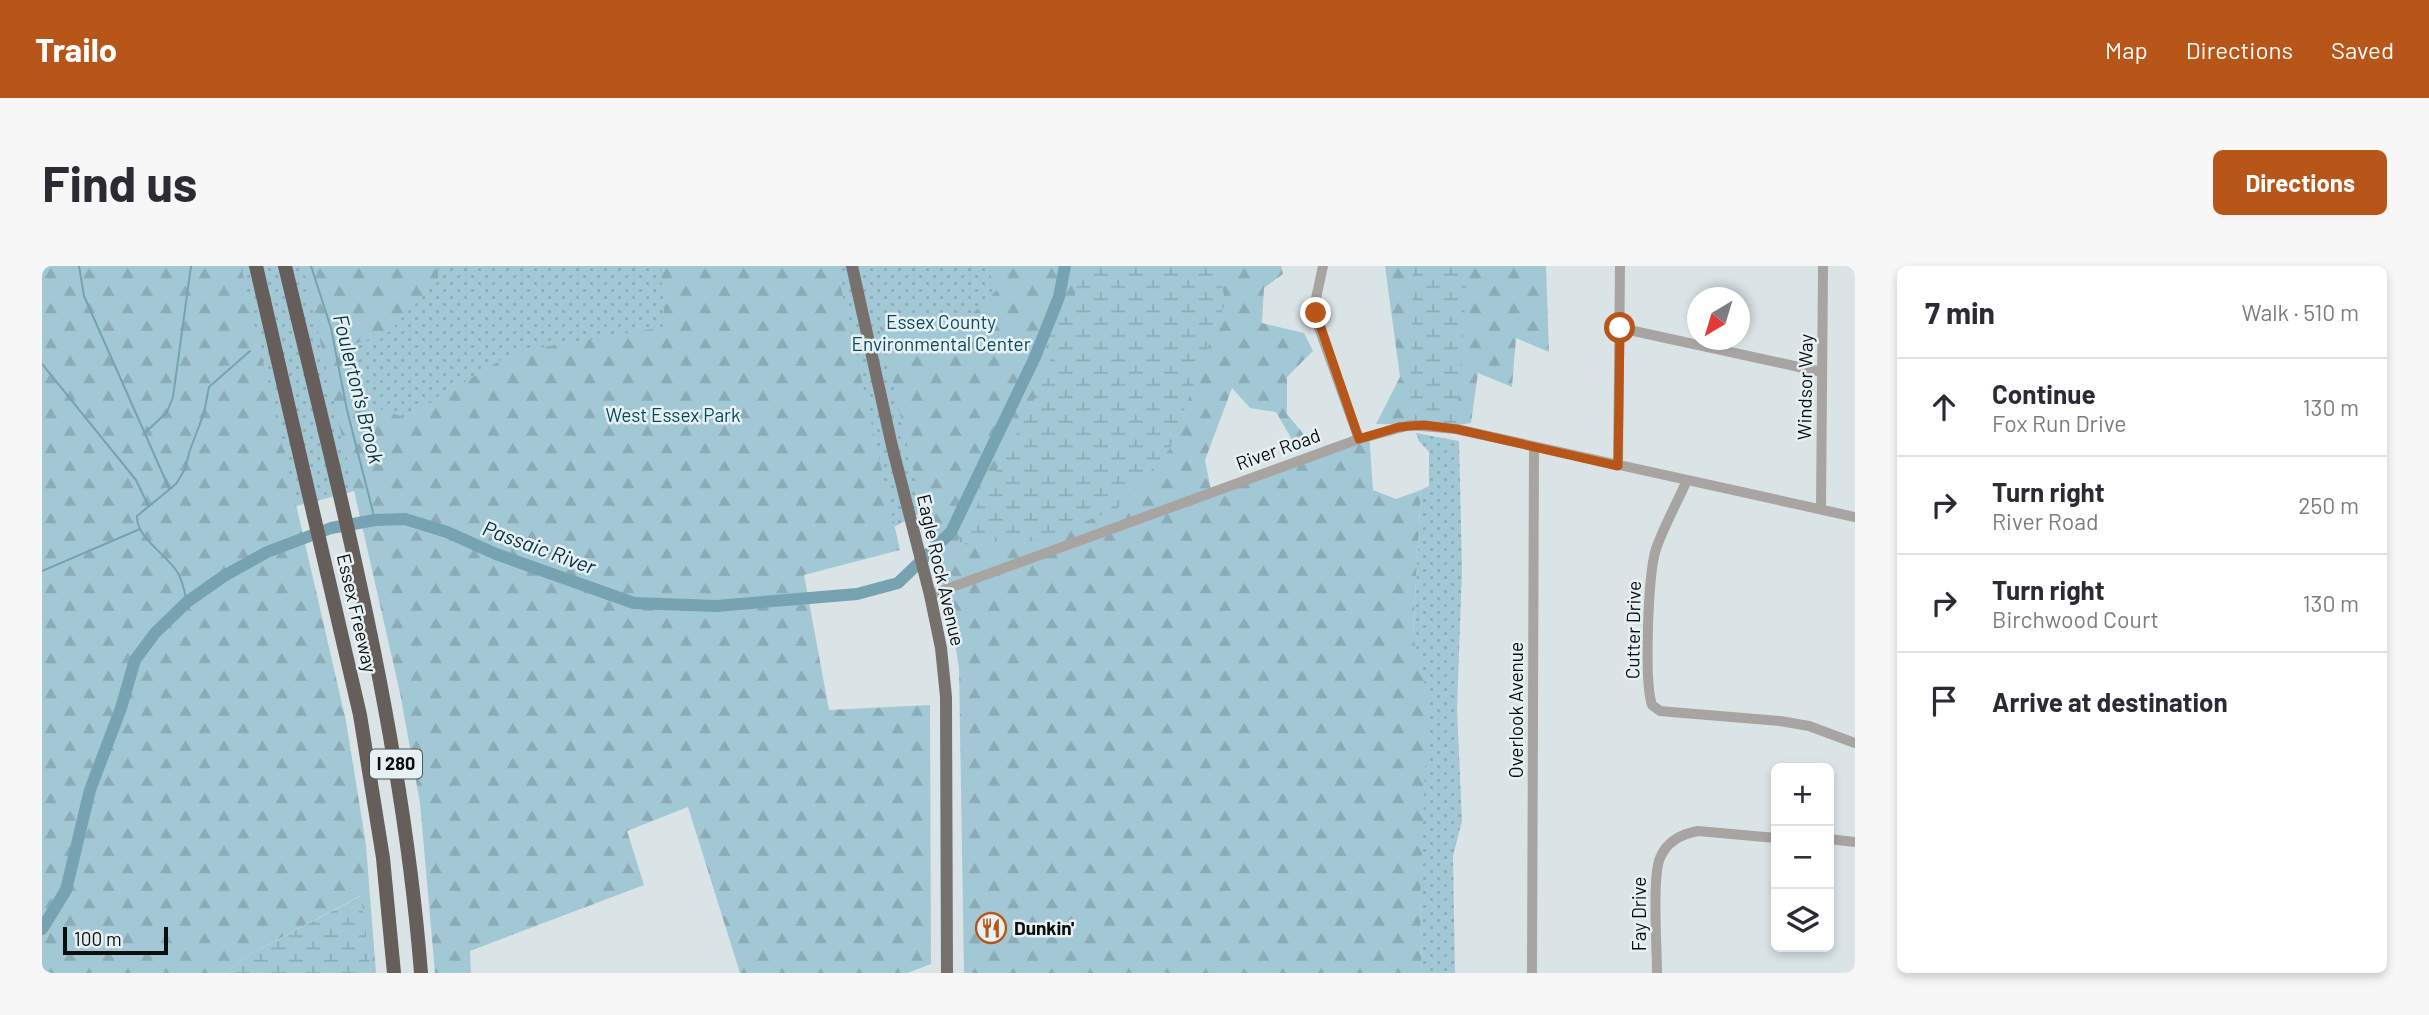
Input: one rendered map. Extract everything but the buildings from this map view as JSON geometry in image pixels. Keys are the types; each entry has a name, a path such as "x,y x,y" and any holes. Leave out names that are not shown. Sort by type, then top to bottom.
{"highway":[{"name":"Essex Freeway","path":"256,266 350,665 372,779 394,973"},
{"name":"Essex Freeway","path":"285,266 354,558 397,768 408,842 421,973"}],"main road":[{"name":"Eagle Rock Avenue","path":"852,266 941,648 946,696 947,973"}],"street":[{"path":"1323,266 1315,303 1317,322 1359,439"},
{"path":"1618,466 1620,266"},
{"name":"Windsor Way","path":"1821,509 1824,266"},
{"path":"1620,328 1822,372"},
{"name":"River Road","path":"931,600 1359,439 1399,427 1424,425 1456,429 1855,517"},
{"name":"Overlook Avenue","path":"1532,973 1534,447"},
{"name":"Cutter Drive","path":"1686,480 1652,564 1649,691 1652,705 1660,711 1809,726 1855,743"},
{"name":"Fay Drive","path":"1657,973 1657,868 1663,850 1686,833 1698,831 1771,838"},
{"path":"1834,840 1855,842"}],"green space":[{"name":"West Essex Park","path":"42,266 1038,266 928,509 854,548 412,476 293,507"},
{"path":"42,266 241,266 346,721 366,845 376,973 371,973 360,896 250,954 226,973 42,973"},
{"path":"303,266 438,266 438,279 389,332 352,345 366,404 405,418 514,352 665,327 661,266 836,266 900,550 804,575 829,710 930,705 931,964 907,973 740,973 688,807 627,831 644,885 470,951 471,973 435,973 420,803 400,693"},
{"name":"Essex County Environmental Center","path":"986,266 1281,266 1283,274 1264,288 1262,323 1304,333 1313,351 1287,377 1287,414 1310,442 1297,448 1276,412 1250,408 1232,388 1205,460 1211,490 1369,433 1373,490 1396,499 1421,490 1413,636 1428,698 1420,899 1422,973 964,973 959,668 951,618 929,538 880,327 969,317 997,290"},
{"path":"1079,266 1219,266 1225,303 1169,450 1117,509 1033,542 1017,537 973,547 958,541 1051,368 1046,325 1074,302"},
{"path":"1385,266 1546,266 1549,352 1516,338 1512,387 1478,373 1471,423 1376,424 1400,377"},
{"path":"1413,266 1468,266 1456,429 1410,425"},
{"path":"1416,433 1459,441 1462,568 1457,709 1462,821 1453,856 1455,973 1422,973 1413,637 1421,490 1429,486 1429,452"},
{"path":"361,896 371,973 226,973 250,954"}],"waterway":[{"path":"79,266 84,296 169,488"},
{"path":"146,432 167,412 173,397 191,266"},
{"name":"Foulerton's Brook","path":"311,266 331,328 347,410 375,520"},
{"name":"Passaic River","path":"42,929 66,890 90,790 121,708 135,660 155,633 187,602 224,576 267,552 331,528 375,520 405,519 447,532 496,554 634,603 716,606 857,594 898,583 951,532 1035,357 1059,297 1065,266"},
{"path":"187,602 179,575 147,540 138,524 137,516 176,484 185,469 204,413 209,387 250,351"},
{"path":"42,364 136,480 148,505"},
{"path":"42,571 140,529"}],"place":[{"name":"Dunkin'","path":"991,928"}],"route":[{"path":"1316,313 1359,439 1399,427 1424,425 1456,429 1618,466 1620,328"}]}
